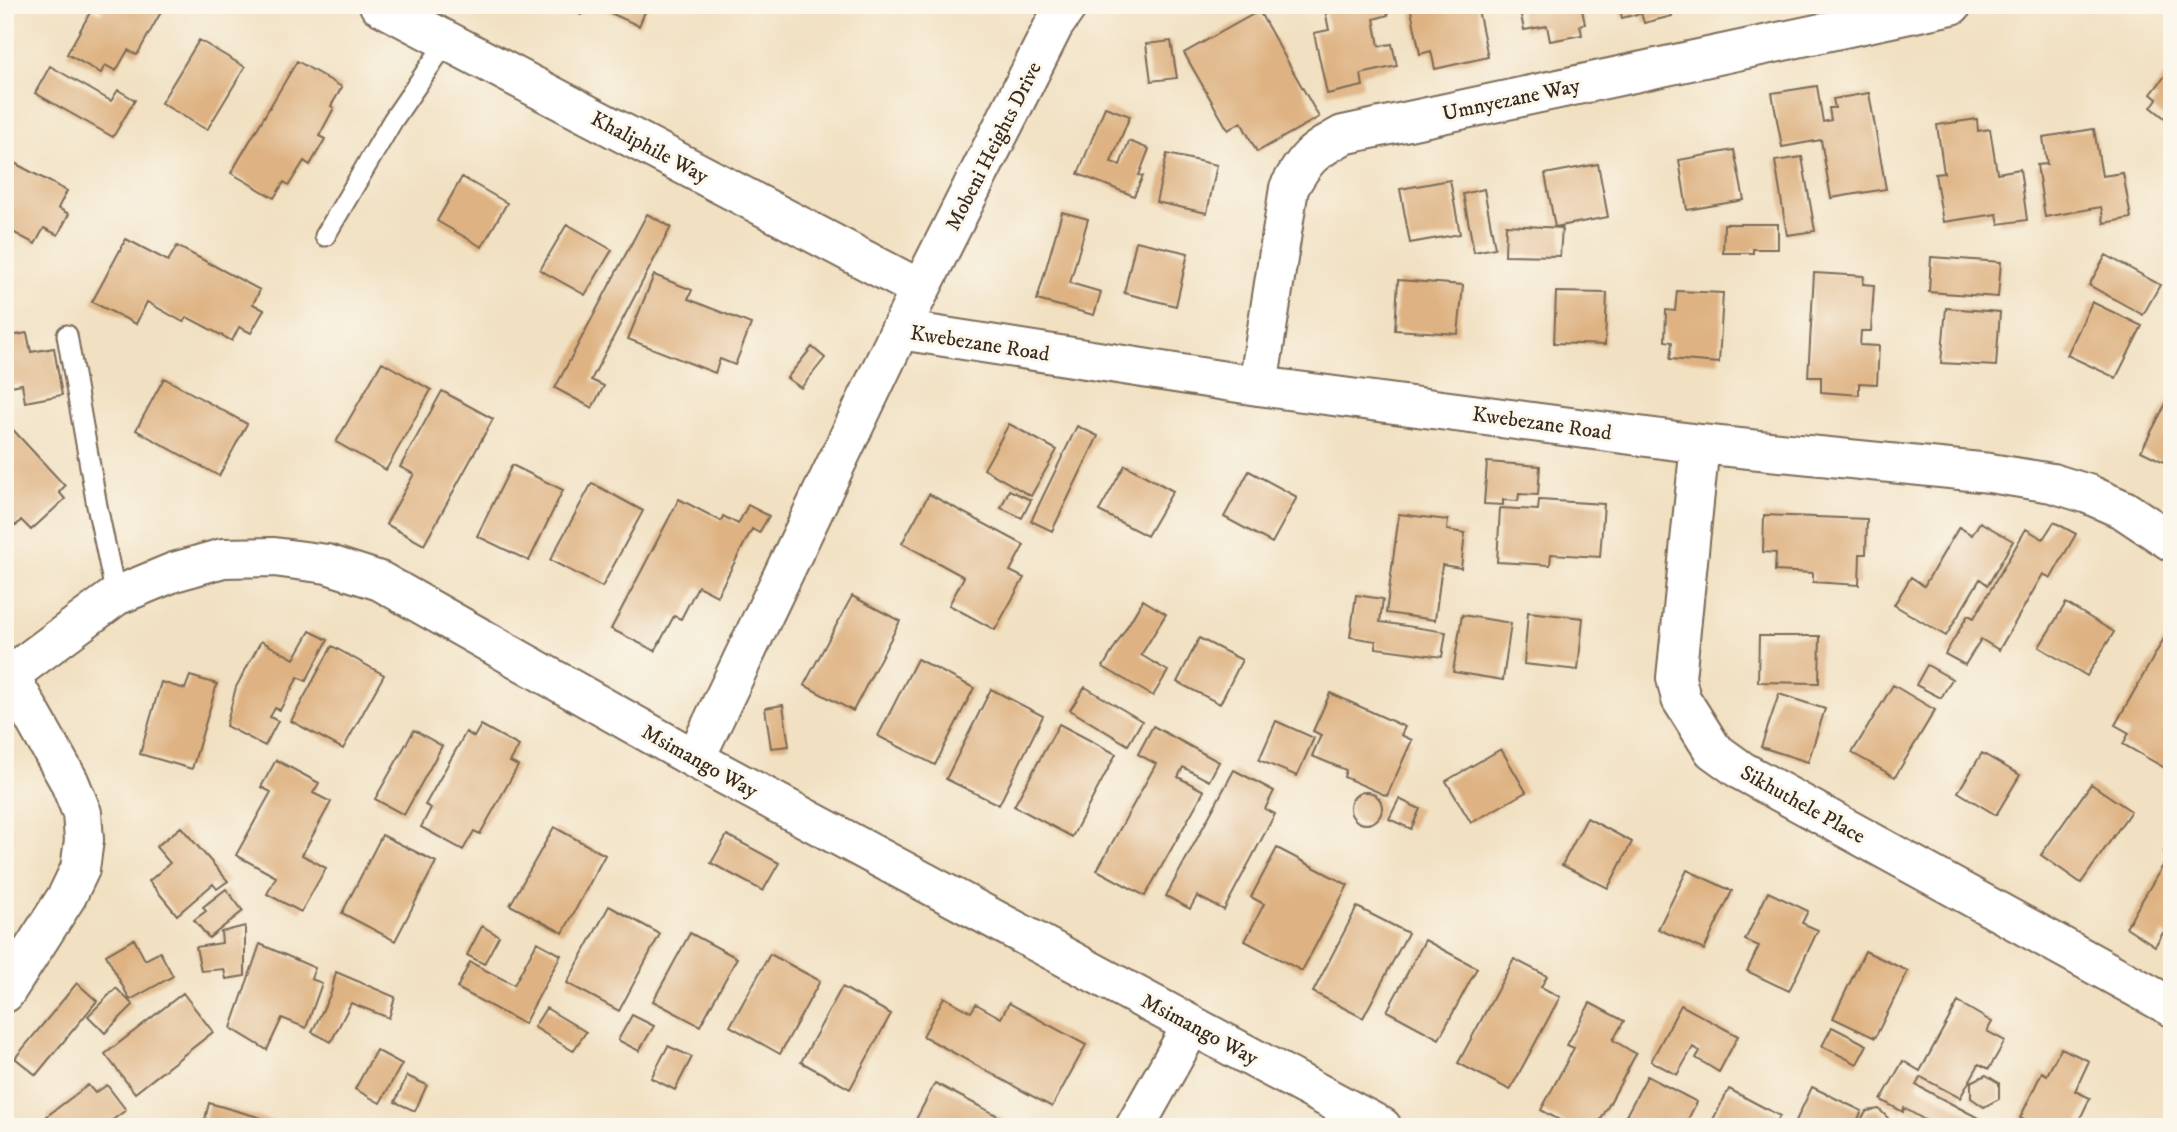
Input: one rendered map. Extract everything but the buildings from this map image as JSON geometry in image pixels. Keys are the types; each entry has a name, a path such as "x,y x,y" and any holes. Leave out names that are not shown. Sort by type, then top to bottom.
{"street":[{"name":"Khaliphile Way","path":"379,5 434,25 920,289"},
{"name":"Mobeni Heights Drive","path":"920,289 1054,25 1068,5"},
{"name":"Umnyezane Way","path":"1258,386 1289,188 1305,160 1319,148 1343,135 1952,5"},
{"name":"Kwebezane Road","path":"695,759 920,289"},
{"name":"Kwebezane Road","path":"900,330 1258,386 1700,444 1990,473 2052,483 2088,494 2124,510 2172,542"},
{"name":"Sikhuthele Place","path":"1700,444 1676,678 1681,699 1713,750 1742,771 2172,1007"},
{"name":"Msimango Way","path":"8,671 116,596 174,572 223,558 274,557 327,564 380,581 695,759 1382,1127"},
{"path":"5,993 67,896 79,869 84,840 82,813 69,781 8,671"},
{"path":"1135,1127 1192,1025"}],"lane":[{"path":"326,236 393,120 434,25"},
{"path":"67,335 96,506 116,596"}]}
